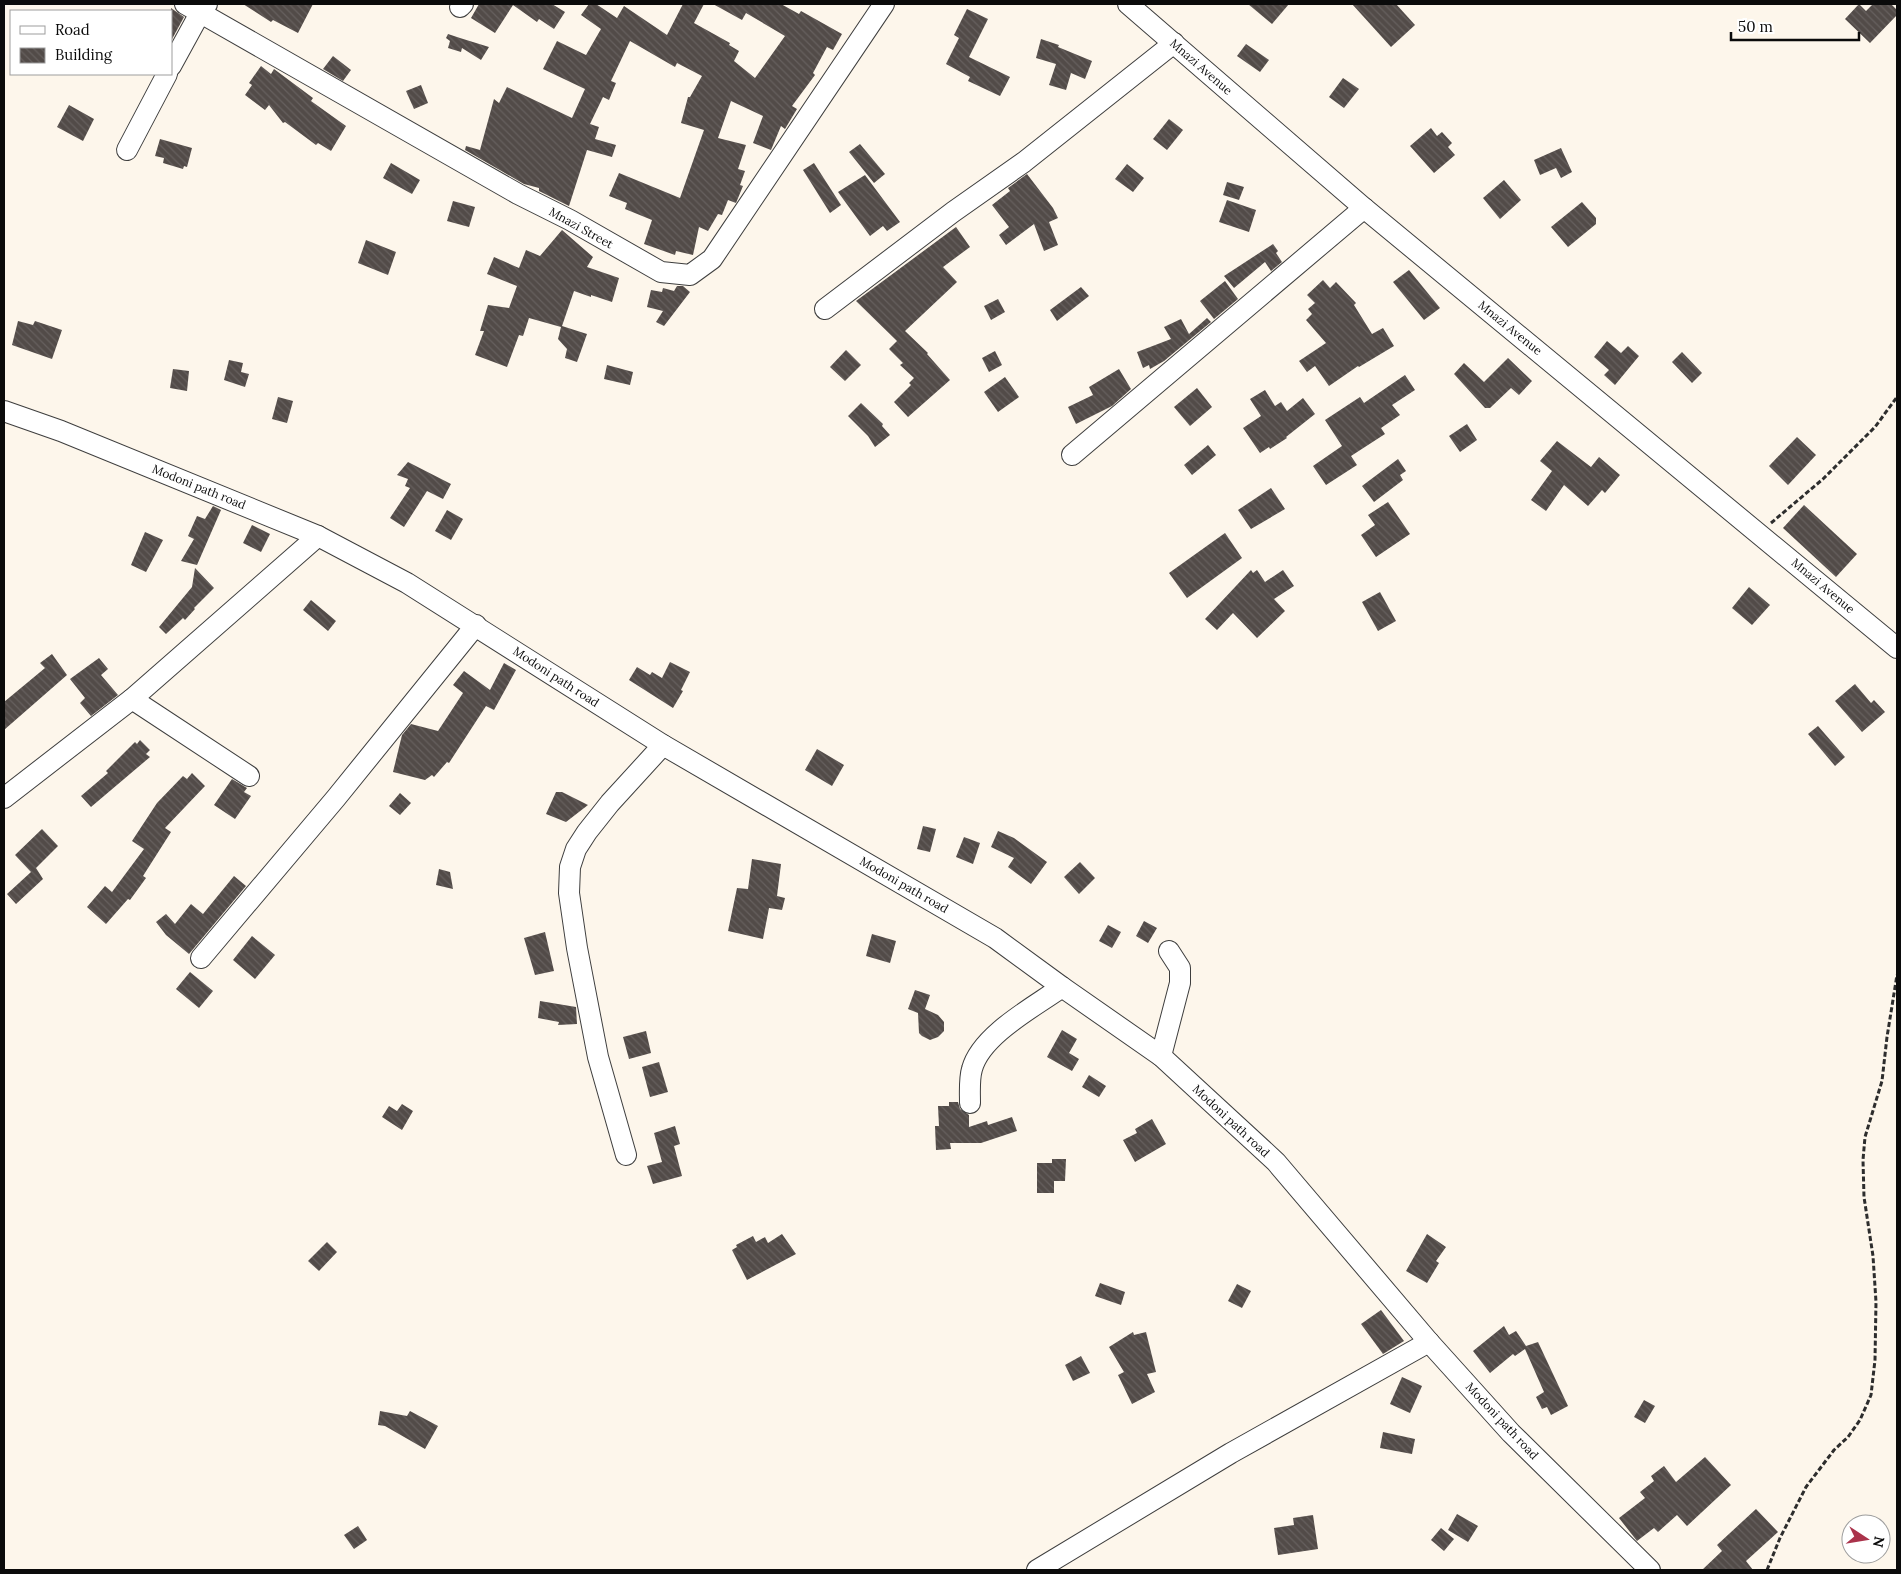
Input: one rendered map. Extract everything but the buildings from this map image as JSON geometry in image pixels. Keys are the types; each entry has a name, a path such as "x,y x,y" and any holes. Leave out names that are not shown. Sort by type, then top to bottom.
{"street":[{"name":"Mnazi Street","path":"197,7 518,194 570,220 661,272 690,275 712,259 884,4"},
{"name":"Mnazi Avenue","path":"1128,4 1364,208 1897,648"},
{"path":"172,64 197,7"},
{"path":"825,309 953,212 1024,162 1174,43"},
{"path":"127,150 166,75"},
{"path":"1072,455 1364,208"},
{"name":"Modoni path road","path":"4,411 61,430 318,536 407,583 476,625 662,745 995,938 1161,1056 1276,1162 1429,1342 1511,1434 1650,1570"},
{"path":"4,798 132,699 318,536"},
{"path":"202,958 336,798 476,625"},
{"path":"132,699 249,776"},
{"path":"626,1155 598,1057 577,948 569,893 570,867 576,849 587,832 610,803 662,745"},
{"path":"1161,1056 1180,983 1180,968 1168,951"},
{"path":"970,1103 971,1070 980,1050 998,1033 1062,987"},
{"path":"1037,1570 1230,1453 1429,1342"}],"path":[{"path":"1759,533 1823,479 1875,427 1897,397"},
{"path":"1767,1570 1780,1538 1806,1487 1834,1450 1848,1437 1860,1420 1871,1395 1875,1360 1876,1302 1873,1256 1864,1196 1863,1160 1865,1137 1882,1081 1897,975"}]}
